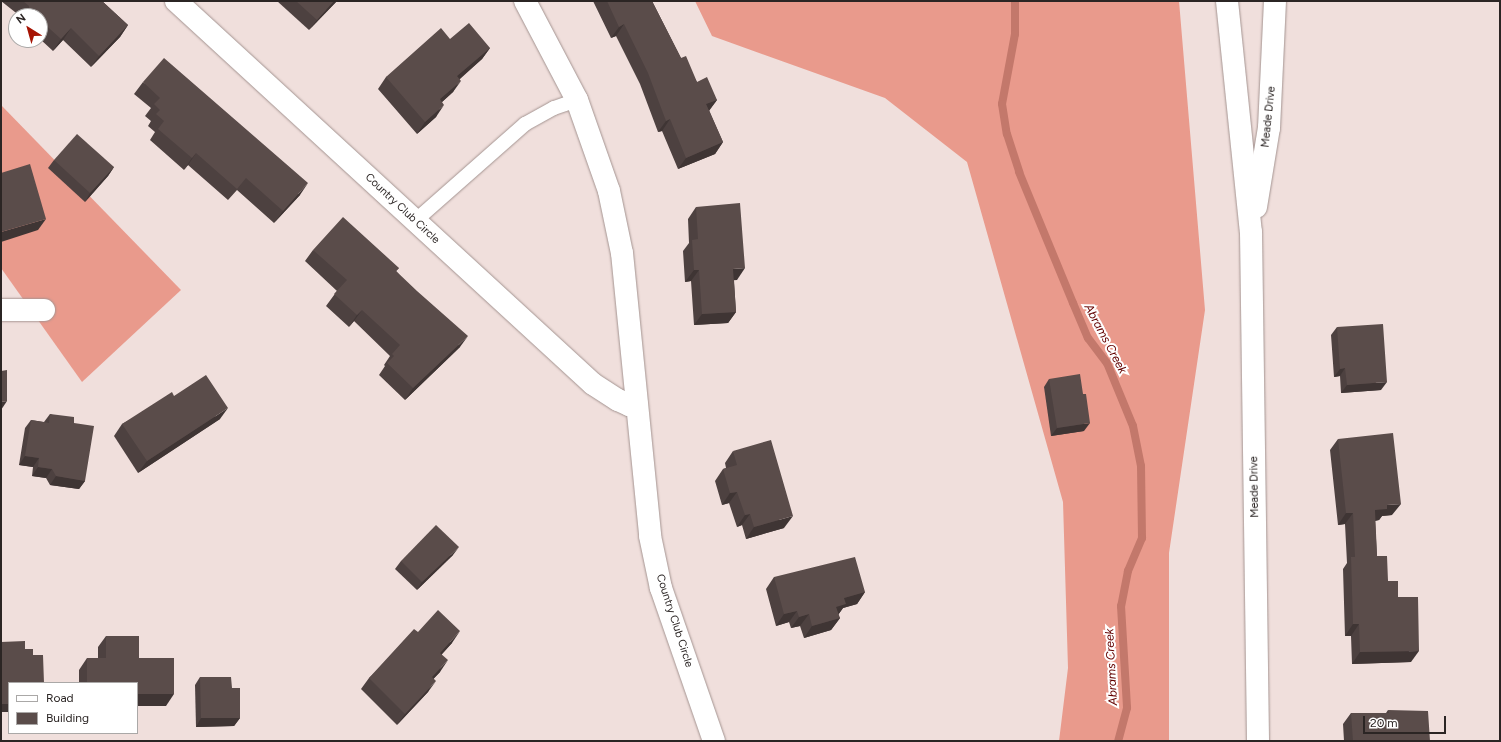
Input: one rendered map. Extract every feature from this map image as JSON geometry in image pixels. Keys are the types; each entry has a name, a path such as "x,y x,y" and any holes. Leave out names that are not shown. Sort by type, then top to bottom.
{"street":[{"name":"Country Club Circle","path":"176,1 593,384 618,400 629,405 636,402"},
{"name":"Country Club Circle","path":"526,1 577,100 609,191 622,253 650,536 661,588 714,741"},
{"name":"Meade Drive","path":"1228,1 1251,232 1258,741"},
{"name":"Meade Drive","path":"1251,232 1269,128 1276,1"},
{"path":"1,310 44,310"}],"lane":[{"path":"415,221 525,124 554,108 577,100"}],"shaded area":[{"path":"695,1 1179,1 1205,310 1169,553 1169,741 1059,741 1068,668 1063,502 967,162 885,98 712,36"},
{"path":"1,105 181,290 82,382 1,268"}],"building":[{"path":"23,1 102,1 128,25 99,56 71,28 61,39 48,27 48,8 29,8 29,6"},
{"path":"296,1 334,1 317,20"},
{"path":"607,1 652,1 681,58 686,56 697,82 707,77 717,100 706,104 723,142 686,158 670,119 666,121 648,73 624,24 619,27"},
{"path":"469,23 490,48 457,76 461,81 440,99 444,105 425,122 386,77 441,28 450,39"},
{"path":"164,58 308,183 283,211 246,178 237,189 196,153 192,158 158,129 164,121 156,114 160,110 154,104 160,98 143,82"},
{"path":"77,134 114,167 90,193 54,160"},
{"path":"30,164 46,219 1,232 1,173"},
{"path":"740,203 745,268 733,269 736,312 702,314 699,270 694,270 692,240 698,239 696,207"},
{"path":"343,217 399,268 396,271 417,291 468,336 413,388 387,363 394,356 392,354 400,345 362,310 357,315 334,294 347,280 313,250"},
{"path":"1383,324 1387,382 1347,385 1345,368 1340,369 1337,327"},
{"path":"7,370 7,401 1,402 1,371"},
{"path":"1080,374 1083,394 1086,394 1090,423 1057,428 1049,379"},
{"path":"206,375 228,408 147,461 122,424 172,392 174,396"},
{"path":"50,414 74,417 74,423 94,426 85,481 56,476 52,469 38,467 39,458 25,456 31,420 49,423"},
{"path":"1393,433 1401,504 1387,505 1387,509 1375,510 1377,556 1387,556 1388,581 1398,581 1398,597 1418,597 1419,651 1360,652 1359,624 1353,624 1351,557 1355,557 1353,513 1346,513 1338,439"},
{"path":"771,440 793,516 754,527 750,514 745,515 737,492 730,493 723,469 737,465 733,451"},
{"path":"436,525 459,547 422,582 401,561"},
{"path":"855,557 865,592 844,598 846,604 836,607 840,618 812,626 809,614 799,617 797,611 784,614 774,577"},
{"path":"438,610 460,631 440,653 448,660 432,677 436,681 405,714 369,678 414,629 418,632"},
{"path":"106,636 139,636 139,658 174,658 174,694 138,694 138,682 87,682 87,658 106,658"},
{"path":"25,641 25,649 33,649 33,655 43,655 44,682 8,682 8,704 1,704 1,642"},
{"path":"200,677 231,677 232,688 240,688 240,718 201,718"},
{"path":"1388,710 1428,711 1430,741 1353,741 1351,713 1389,713"}],"waterway":[{"name":"Abrams Creek","path":"1015,1 1015,34 1002,104 1007,134 1019,172 1088,338 1107,363 1133,426 1141,466 1142,538 1128,571 1121,606 1127,708 1118,741"}]}
